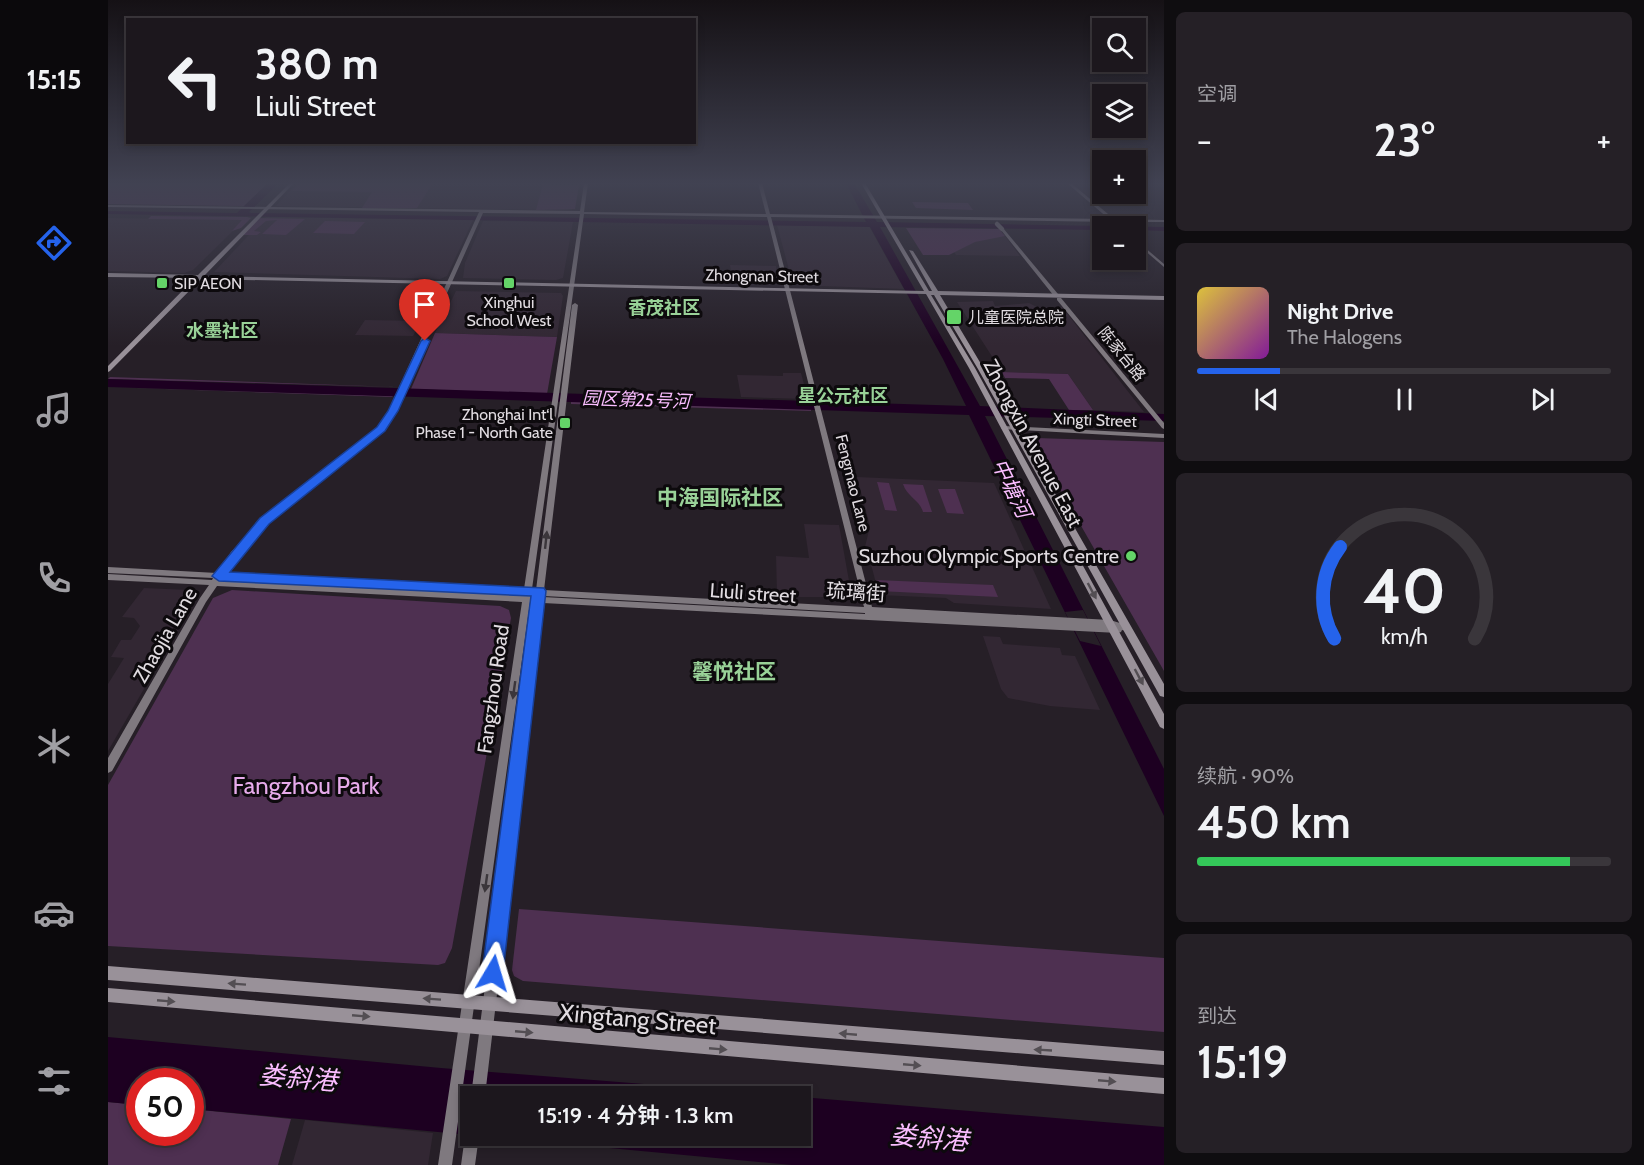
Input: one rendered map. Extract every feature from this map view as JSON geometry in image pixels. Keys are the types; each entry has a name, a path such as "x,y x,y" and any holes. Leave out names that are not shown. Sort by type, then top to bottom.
{"main road":[{"path":"108,370 236,237"},
{"name":"Zhaojia Lane","path":"108,768 216,579 265,521 374,436 388,419 470,237"},
{"name":"Fangzhou Road","path":"445,1165 533,595 581,237"},
{"name":"Fengmao Lane","path":"775,237 870,614"},
{"name":"Zhongxin Avenue East","path":"899,237 998,416 1011,428 1164,693"},
{"name":"Zhongxin Avenue East","path":"900,237 1008,417 1011,428 1112,627 1164,724"},
{"name":"陈家台路","path":"1009,237 1162,424"},
{"path":"1146,245 1164,260"},
{"path":"1146,251 1164,266"},
{"name":"Zhongnan Street","path":"108,277 1164,299"},
{"path":"108,364 195,279"},
{"name":"Fangzhou Road","path":"479,1086 490,1005 533,595 560,398"},
{"path":"108,570 216,579"},
{"path":"108,577 216,579 533,595"},
{"name":"Liuli street","path":"533,595 1112,627"},
{"path":"1112,627 1127,628"},
{"name":"Xingtang Street","path":"108,973 1164,1058"},
{"name":"Xingtang Street","path":"108,995 1164,1086"},
{"path":"468,1165 471,1146"}],"street":[{"name":"Xingti Street","path":"1011,428 1164,434"}],"shaded area":[{"path":"108,237 226,237 193,270 184,273 108,271"},
{"path":"247,237 465,237 447,276 440,279 214,272"},
{"path":"476,237 570,237 563,278 556,280 463,278 465,263"},
{"path":"780,237 875,237 904,289 793,285"},
{"path":"991,237 1006,237 1020,256 956,255 954,252 974,242"},
{"path":"730,265 776,266 778,282 771,285 733,284"},
{"path":"456,291 561,293 563,296 557,337 435,333"},
{"path":"993,301 995,306 1029,303 1037,307 1062,307 1144,412 1093,410 1068,374 1002,372 957,302"},
{"path":"365,320 421,321 413,336 355,335"},
{"path":"783,373 801,373 808,399 741,397 737,375 783,376"},
{"path":"857,477 994,483 1051,609 954,603 946,598 879,595 872,568 864,551 870,526"},
{"path":"804,524 839,525 851,592 844,597 787,597 787,593 777,593 776,556 809,558"},
{"path":"144,588 189,590 195,593 196,599 108,751 108,684 124,658 111,657 121,640 131,640 140,626 134,618 122,617"},
{"path":"983,636 1000,637 1003,644 1060,648 1062,655 1075,656 1100,710 1050,706 1008,698 1001,689"},
{"path":"305,1120 433,1133 428,1165 292,1165"}],"green space":[{"path":"912,237 998,237 975,242 949,255 923,255"},
{"path":"435,333 557,337 547,394 411,389"},
{"path":"1002,372 1068,374 1093,410 1069,410 1049,379 1005,378"},
{"path":"110,377 397,387 108,379"},
{"path":"108,387 393,396 392,397"},
{"path":"571,401 811,409 811,411 571,404"},
{"name":"Suzhou Olympic Sports Centre","path":"1036,438 1164,442 1164,671 1032,440"},
{"path":"877,482 889,483 897,511 885,510"},
{"path":"903,484 923,485 932,512 923,512"},
{"path":"938,489 955,489 964,514 947,513"},
{"path":"876,580 993,585 998,597 879,591"},
{"name":"Fangzhou Park","path":"232,590 500,606 509,610 511,618 452,948 445,963 438,965 108,946 108,785 213,598"},
{"path":"519,909 1164,958 1164,1032 523,981 514,976 512,970"},
{"path":"108,1102 126,1104 126,1146 204,1146 204,1110 291,1119 278,1165 108,1165"}],"water":[{"path":"876,237 886,237 980,406 1164,414 1164,421 985,416 1164,769 1164,816 969,415 108,387 108,379 966,406 943,359"},
{"name":"娄斜港","path":"108,1037 441,1068 668,1086 460,1086 460,1134 204,1110 204,1068 126,1068 126,1104 108,1102"},
{"name":"娄斜港","path":"811,1098 1164,1127 1164,1165 792,1165 588,1146 811,1146"}],"pier":[{"path":"1083,610 1101,646 1080,641 1065,612"}],"place":[{"name":"SIP AEON","path":"162,283"},
{"name":"Xinghui School West","path":"509,283"},
{"name":"儿童医院总院","path":"954,317"},
{"name":"Zhonghai Int‘l Phase 1 - North Gate","path":"565,423"},
{"name":"Suzhou Olympic Sports Centre","path":"1131,556"}],"district":[{"name":"香茂社区","path":"664,308"},
{"name":"水墨社区","path":"222,331"},
{"name":"星公元社区","path":"843,396"},
{"name":"中海国际社区","path":"720,497"},
{"name":"馨悦社区","path":"734,671"}],"route":[{"path":"425,341 393,411 381,429 255,530 219,576 539,591 493,973"}],"water label":[{"name":"园区第25号河","path":"636,400"},
{"name":"中塘河","path":"1012,488"}]}
